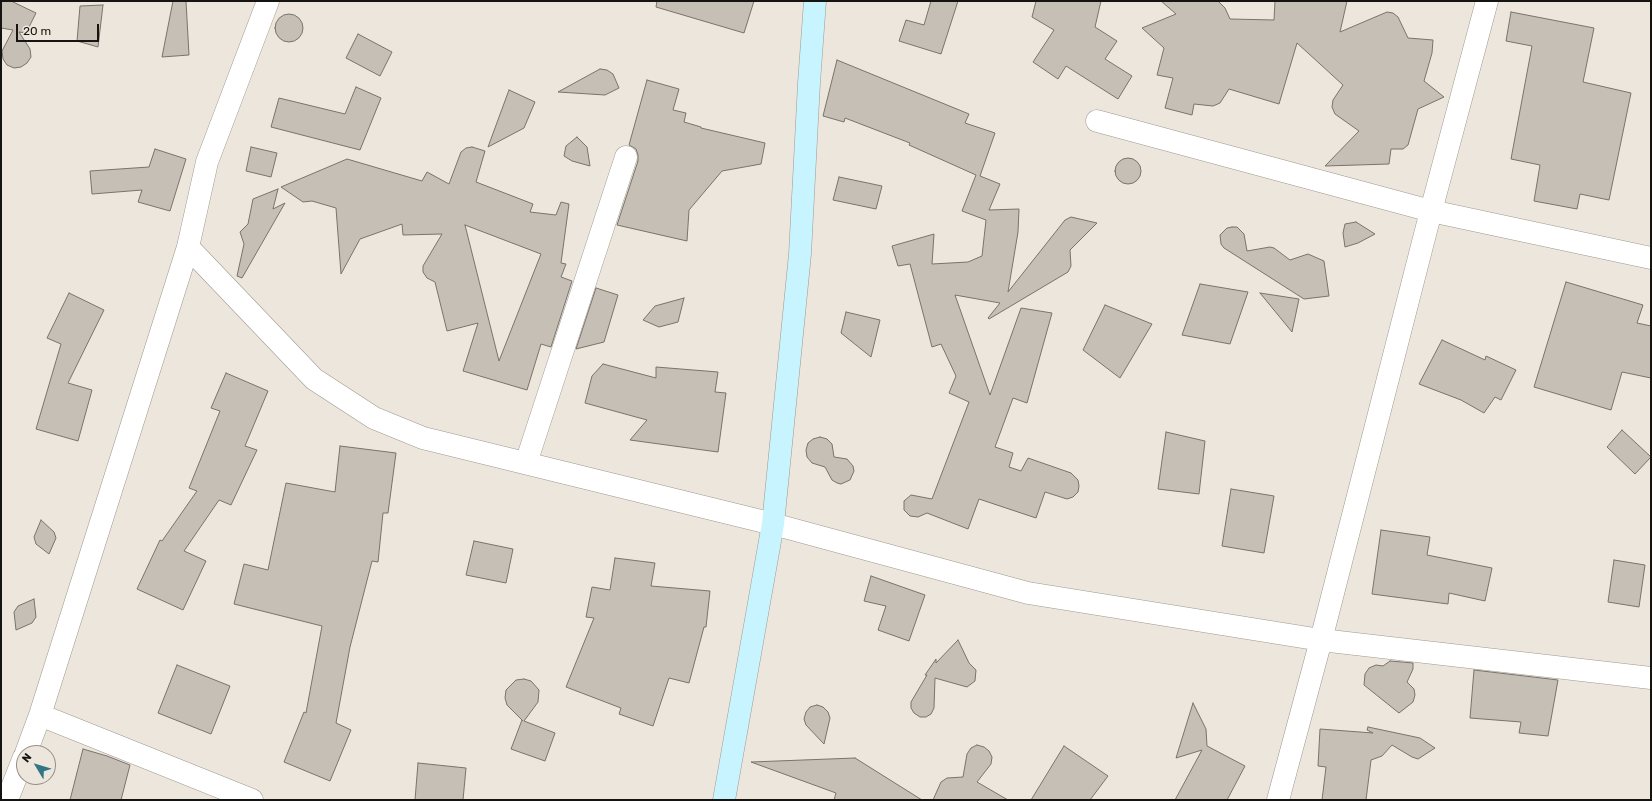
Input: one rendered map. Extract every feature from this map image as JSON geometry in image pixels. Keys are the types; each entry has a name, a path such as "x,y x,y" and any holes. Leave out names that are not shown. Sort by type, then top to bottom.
{"main road":[{"path":"724,800 774,524 800,254 815,1"}],"street":[{"path":"29,745 40,715 188,247 207,162 268,1"},
{"path":"1278,800 1487,1"},
{"path":"1097,122 1431,211 1651,258"},
{"path":"526,463 626,157"},
{"path":"188,247 314,379 374,418 422,438 774,524 1028,593 1321,640 1651,678"},
{"path":"40,715 252,800"},
{"path":"7,800 16,777"}],"building":[{"path":"1,1 11,1 36,13 26,33 19,32 30,49 31,57 27,63 21,67 14,68 7,65 3,59 2,51 13,30 1,28"},
{"path":"173,1 186,1 189,55 162,57"},
{"path":"657,1 754,1 744,33 656,7"},
{"path":"931,1 958,1 941,54 899,41 906,20 924,25"},
{"path":"1036,1 1101,1 1095,27 1117,41 1105,59 1132,76 1118,99 1066,66 1058,79 1033,62 1054,30 1032,17"},
{"path":"1161,1 1218,1 1225,8 1230,19 1274,20 1275,1 1347,1 1340,32 1387,12 1393,13 1398,17 1408,38 1433,40 1432,53 1424,81 1444,97 1418,109 1408,145 1403,149 1391,149 1389,164 1325,166 1359,131 1335,114 1332,107 1333,100 1343,85 1297,43 1279,104 1229,89 1220,103 1213,106 1194,104 1192,115 1165,108 1173,78 1157,75 1164,48 1142,28 1176,14"},
{"path":"103,5 98,47 77,41 80,6"},
{"path":"1511,12 1594,28 1583,82 1631,93 1609,200 1580,194 1577,209 1534,201 1540,165 1511,159 1532,46 1506,41"},
{"path":"289,14 299,18 303,28 299,38 289,42 279,38 275,28 279,18"},
{"path":"358,34 392,52 380,76 346,58"},
{"path":"837,60 969,114 965,123 995,133 980,176 1000,184 989,210 1019,209 1018,232 1008,292 1065,220 1071,217 1097,223 1070,250 1071,266 1068,272 989,319 988,318 1000,303 955,295 990,395 1021,308 1052,313 1027,403 1013,398 995,447 1013,453 1009,467 1021,471 1028,458 1071,473 1078,480 1078,492 1073,497 1067,499 1045,492 1036,518 979,499 968,529 927,513 918,517 910,516 904,510 904,501 911,495 932,499 969,402 949,393 956,376 941,344 932,347 910,264 898,266 892,246 934,234 932,264 968,262 982,256 986,220 962,211 976,175 909,145 910,143 845,118 844,122 823,116"},
{"path":"600,69 607,70 613,74 619,88 605,95 558,92"},
{"path":"647,80 679,89 673,110 686,113 684,122 701,128 765,143 761,164 722,171 689,210 687,241 617,225 638,161 636,149 629,145"},
{"path":"356,87 381,98 360,150 271,127 279,98 345,114"},
{"path":"509,90 535,102 524,128 488,147"},
{"path":"577,137 587,147 590,166 572,161 564,156 566,146"},
{"path":"251,147 277,153 271,177 246,171"},
{"path":"472,147 485,151 476,182 533,204 530,212 556,215 561,202 569,204 561,263 566,264 561,277 572,281 551,347 541,344 527,390 463,371 478,323 447,331 435,282 427,278 423,272 423,266 442,234 403,235 402,224 360,239 341,274 336,208 312,201 303,202 281,187 347,159 422,181 427,172 449,184 461,152 466,148","holes":["465,225 541,254 499,361"]},
{"path":"155,149 186,159 170,211 138,202 142,190 92,194 90,171 149,167"},
{"path":"1128,158 1137,162 1141,171 1137,180 1128,184 1119,180 1115,171 1119,162"},
{"path":"839,177 882,186 876,209 833,200"},
{"path":"278,189 273,209 285,203 242,278 237,276 244,244 240,232 248,224 253,199"},
{"path":"1356,222 1375,234 1358,243 1345,247 1343,233 1345,224"},
{"path":"1237,227 1244,234 1247,251 1270,247 1274,248 1290,260 1308,254 1324,261 1329,296 1304,299 1224,248 1221,244 1220,235 1227,228"},
{"path":"1566,282 1643,305 1637,323 1651,326 1651,378 1622,372 1611,410 1534,387"},
{"path":"1200,284 1248,292 1230,344 1182,335"},
{"path":"596,288 618,295 604,342 576,349"},
{"path":"69,293 104,310 68,383 92,390 78,441 36,429 61,344 47,338"},
{"path":"1260,293 1299,299 1292,332"},
{"path":"684,298 678,322 659,327 643,320 655,306"},
{"path":"1105,305 1152,324 1120,378 1083,350"},
{"path":"846,312 880,320 871,357 841,333"},
{"path":"1442,340 1485,360 1486,356 1516,370 1501,400 1495,397 1484,413 1461,400 1419,384"},
{"path":"603,364 656,378 656,367 718,372 715,392 726,393 718,452 630,440 647,420 585,403 592,376"},
{"path":"226,373 268,391 245,446 257,450 231,505 219,500 184,551 206,561 183,610 137,589 160,540 162,541 197,491 189,488 220,411 211,408"},
{"path":"1622,430 1651,457 1635,474 1607,447"},
{"path":"1166,432 1205,441 1199,494 1158,489"},
{"path":"820,437 827,439 832,444 834,457 847,459 853,466 854,471 850,480 841,484 837,483 832,480 825,467 812,463 807,457 806,450 808,443 813,439"},
{"path":"340,446 396,453 388,513 383,513 378,562 372,561 350,647 336,723 351,730 330,781 284,762 304,712 306,713 322,626 234,604 244,564 268,570 286,483 335,492"},
{"path":"1231,489 1274,496 1264,553 1222,546"},
{"path":"41,520 54,532 56,538 49,554 36,544 34,537"},
{"path":"1381,530 1430,537 1427,555 1492,568 1485,601 1449,593 1448,604 1372,594"},
{"path":"474,541 513,549 506,583 466,575"},
{"path":"615,558 655,563 651,586 710,591 706,627 704,627 689,683 669,678 653,726 619,714 621,708 566,687 594,618 586,617 592,587 610,590"},
{"path":"1614,560 1645,565 1639,607 1608,602"},
{"path":"871,576 925,595 909,641 878,630 886,606 864,601"},
{"path":"34,599 36,617 32,623 16,630 14,612 18,606"},
{"path":"958,640 969,663 976,670 975,681 967,687 935,678 934,708 931,714 926,717 920,717 914,713 911,708 911,702 927,675 925,675 936,659 936,663"},
{"path":"1390,661 1413,663 1413,669 1407,682 1414,689 1415,695 1413,702 1399,713 1364,685 1365,674 1369,668 1376,665 1383,666"},
{"path":"177,665 230,686 211,734 158,713"},
{"path":"1474,670 1558,680 1548,736 1519,733 1521,722 1470,718"},
{"path":"524,679 531,681 539,690 538,702 524,721 555,733 545,761 511,749 522,720 507,705 505,698 506,690 516,680"},
{"path":"1193,703 1206,729 1207,746 1245,766 1227,800 1175,800 1202,750 1176,758"},
{"path":"817,705 823,707 828,712 830,718 824,744 806,725 804,719 806,712 810,707"},
{"path":"1368,727 1420,738 1435,748 1418,759 1392,745 1382,756 1371,760 1366,800 1322,800 1326,767 1318,766 1320,729 1373,733 1367,730"},
{"path":"977,745 984,747 989,751 992,757 991,764 977,782 1008,800 933,800 941,782 947,778 963,777 967,754 971,748"},
{"path":"1064,746 1108,776 1090,800 1031,800"},
{"path":"83,749 130,765 121,800 70,800"},
{"path":"855,758 922,800 834,800 836,793 751,762"},
{"path":"418,763 466,768 463,800 415,800"}]}
